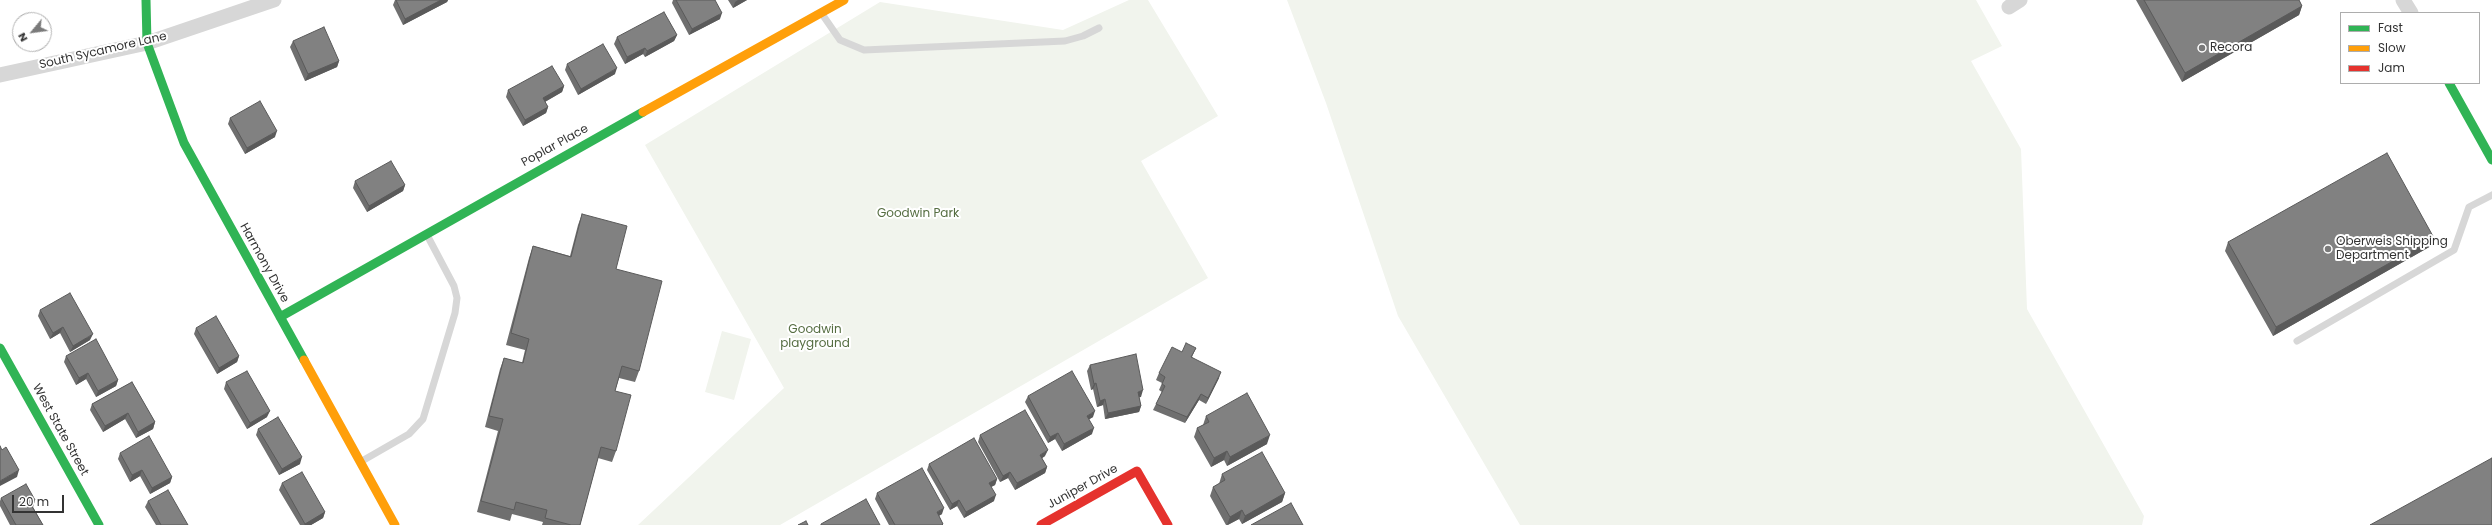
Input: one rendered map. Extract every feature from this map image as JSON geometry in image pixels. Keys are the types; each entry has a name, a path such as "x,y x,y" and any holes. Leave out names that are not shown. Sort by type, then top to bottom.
{"street":[{"name":"Harmony Drive","path":"146,0 147,43 184,143 395,525"},
{"name":"South Sycamore Lane","path":"0,75 147,43 274,0"},
{"name":"Poplar Place","path":"280,318 426,233 654,104 822,14 844,0"},
{"path":"2404,0 2410,12"},
{"path":"2450,84 2492,160"},
{"name":"West State Street","path":"0,348 99,525"},
{"name":"Juniper Drive","path":"1041,525 1138,471 1168,525"}],"lane":[{"path":"822,14 840,40 864,50 1065,41 1083,36 1099,28"},
{"path":"2297,341 2454,250 2469,207 2492,195"},
{"path":"360,462 409,434 423,419 455,314 457,298 454,286 426,233"}],"green space":[{"name":"Goodwin Park","path":"1129,0 1148,0 1218,116 1141,161 1208,278 780,525 638,525 784,388 645,145 880,2 1063,30"},
{"path":"1287,0 1976,0 2002,46 1971,61 2021,149 2027,309 2144,516 2142,525 1520,525 1398,316 1326,103"},
{"path":"722,331 751,339 734,400 705,392"}],"building":[{"path":"396,0 441,0 405,19"},
{"path":"676,0 715,0 722,13 692,29"},
{"name":"Recora","path":"2144,0 2299,0 2302,6 2185,73"},
{"path":"664,12 677,35 647,51 645,48 627,57 617,37"},
{"path":"324,27 339,61 308,74 293,41"},
{"path":"603,44 617,68 581,89 567,64"},
{"path":"552,66 564,86 543,98 548,107 525,120 508,90"},
{"path":"260,101 277,131 247,148 230,118"},
{"name":"Oberweis Shipping Department","path":"2387,153 2434,238 2276,327 2228,242"},
{"path":"391,161 405,185 369,206 355,181"},
{"path":"582,214 627,226 616,269 662,281 639,371 622,366 615,391 631,395 616,451 601,447 580,525 571,525 545,518 547,510 516,502 514,510 481,501 503,419 489,416 504,358 523,363 529,339 511,333 533,246 571,257"},
{"path":"70,293 93,334 73,346 63,327 53,333 40,310"},
{"path":"216,316 239,356 219,368 196,328"},
{"path":"96,339 118,380 98,391 88,373 79,378 66,356"},
{"path":"1186,343 1196,348 1191,357 1221,372 1208,398 1201,394 1187,417 1156,404 1165,386 1162,384 1165,377 1159,373 1172,347 1182,352"},
{"path":"1136,354 1143,390 1138,392 1141,406 1108,413 1105,399 1100,401 1096,383 1094,384 1090,365"},
{"path":"247,371 270,411 250,423 226,382"},
{"path":"1072,371 1095,411 1087,416 1094,428 1064,444 1058,433 1050,437 1028,396"},
{"path":"132,382 155,422 138,432 128,413 105,426 92,404"},
{"path":"1247,393 1270,435 1230,457 1227,451 1214,458 1197,428 1209,422 1206,416"},
{"path":"1025,410 1048,450 1040,455 1047,467 1017,483 1010,472 1003,476 980,435"},
{"path":"278,417 302,457 282,469 258,429"},
{"path":"149,436 172,477 152,488 142,470 132,475 120,453"},
{"path":"974,438 997,479 989,483 996,495 966,512 959,500 952,504 929,464"},
{"path":"0,446 2,450 6,447 19,470 0,481"},
{"path":"1262,452 1285,493 1245,516 1242,510 1230,517 1213,487 1225,480 1222,474"},
{"path":"2492,458 2492,525 2370,525"},
{"path":"922,468 944,508 937,512 943,524 895,525 877,493"},
{"path":"302,472 325,512 305,524 282,483"},
{"path":"26,484 35,500 30,503 43,525 16,525 1,498"},
{"path":"168,490 188,525 161,525 148,501"},
{"path":"866,499 880,525 821,525 821,524"},
{"path":"1291,503 1303,525 1251,525"},
{"path":"806,521 808,525 798,525"}],"traffic: fast":[{"path":"146,0 147,43 184,143 304,360"},
{"path":"2450,84 2492,160"},
{"path":"280,317 643,112"},
{"path":"0,348 99,525"}],"traffic: slow":[{"path":"643,112 844,0"},
{"path":"304,360 395,525"}],"traffic: jam":[{"path":"1041,525 1137,471 1168,525"}],"place":[{"name":"Recora","path":"2202,48"},
{"name":"Oberweis Shipping Department","path":"2328,249"}],"park label":[{"name":"Goodwin playground","path":"815,337"}]}
